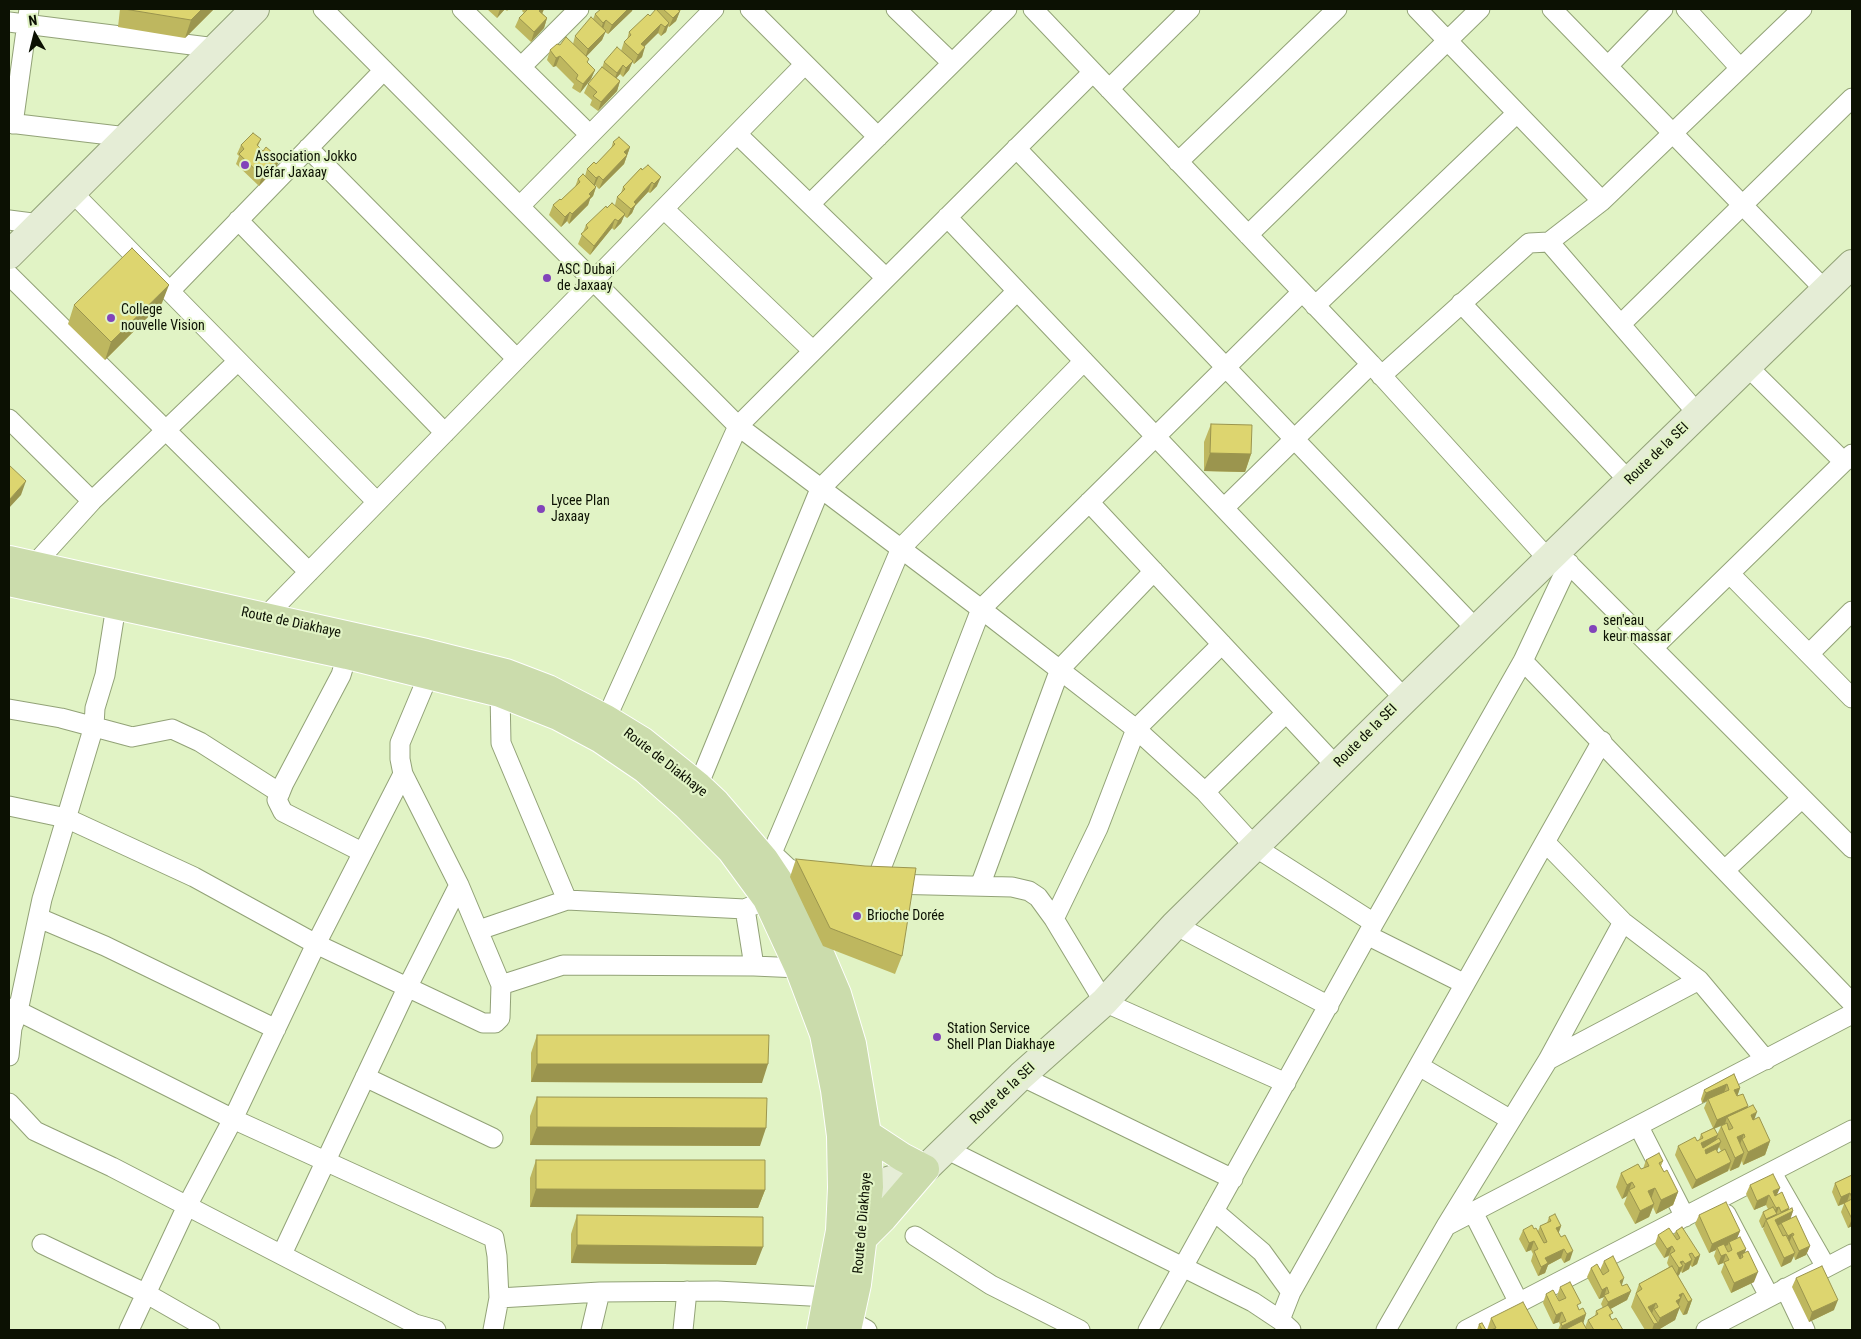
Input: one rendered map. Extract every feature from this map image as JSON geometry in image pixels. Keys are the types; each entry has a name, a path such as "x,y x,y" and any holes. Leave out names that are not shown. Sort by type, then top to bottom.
{"main road":[{"name":"Route de Diakhaye","path":"21,563 426,653 506,673 548,689 606,719 642,741 716,803 768,856 817,947 837,994 852,1044 867,1134 856,1188 840,1231 821,1330"},
{"name":"Route de Diakhaye","path":"9,582 347,655 500,693 558,716 601,739 645,769 688,806 731,850 756,904 799,968 824,1034 830,1059 841,1136 856,1188 864,1237 854,1327"},
{"path":"864,1237 925,1169 902,1157 867,1134"}],"street":[{"path":"9,255 255,9"},
{"path":"324,9 738,426 820,489 902,548 1136,729 1205,792 1255,847 1371,929 1465,984"},
{"path":"462,9 590,135"},
{"path":"521,67 579,9"},
{"path":"520,206 714,9"},
{"path":"750,9 878,137"},
{"path":"896,9 952,64"},
{"path":"810,204 1007,9"},
{"path":"1033,9 1376,370 1558,557 1653,648 1802,798 1851,843"},
{"path":"1178,162 1337,9"},
{"path":"1417,9 1602,201"},
{"path":"1248,235 1480,9"},
{"path":"1552,9 1825,290"},
{"path":"1608,66 1663,9"},
{"path":"1686,9 1740,68"},
{"path":"1224,508 1294,439 1376,370 1461,303 1529,243 1549,242 1602,201 1802,9"},
{"path":"1109,89 1185,10"},
{"path":"127,137 11,123 22,19 216,48"},
{"path":"265,617 805,64"},
{"path":"170,291 384,70"},
{"path":"606,719 738,426 1093,72"},
{"path":"1621,324 1852,98"},
{"path":"1315,306 1517,113"},
{"path":"737,134 886,278"},
{"path":"308,148 517,359"},
{"path":"1016,148 1476,629"},
{"path":"72,192 377,502"},
{"path":"664,208 813,351"},
{"path":"947,217 1405,698"},
{"path":"9,220 40,224"},
{"path":"238,220 445,433"},
{"path":"1549,242 1698,414"},
{"name":"Route de la SEI","path":"856,1188 925,1169 1021,1076 1104,1002 1175,925 1336,766 1476,629 1558,557 1629,481 1852,264"},
{"path":"9,275 309,572"},
{"path":"698,786 820,489 1017,291"},
{"path":"875,884 981,609 1302,292"},
{"path":"1461,303 1629,481"},
{"path":"21,563 92,501 238,361"},
{"path":"830,879 798,873 768,856 902,548 1084,361"},
{"path":"1653,648 1848,458 1747,366"},
{"path":"9,419 92,501"},
{"path":"1089,502 1336,766"},
{"path":"1152,1327 1183,1267 1371,929 1523,661 1558,557"},
{"path":"980,886 1060,670 1154,572"},
{"path":"1730,574 1852,698"},
{"path":"9,1056 14,1010 42,899 94,726 96,708 105,675 116,606"},
{"path":"1809,654 1852,610"},
{"path":"1054,919 1098,828 1136,729 1222,644"},
{"path":"347,655 341,675 280,793 278,804 283,812 362,852"},
{"path":"1523,661 1852,1002"},
{"path":"9,806 66,818 194,877 316,944 408,986 482,1023 491,1024 500,1021 501,985 459,886 403,774 400,743 429,674"},
{"path":"500,693 501,742 566,900"},
{"path":"9,709 94,726 132,737 172,729 200,742 280,793"},
{"path":"1205,792 1286,713"},
{"path":"946,1149 1253,1302 1286,1325 1291,1292 1602,741"},
{"path":"129,1330 187,1206 233,1119 316,944 403,774"},
{"path":"1725,870 1802,798"},
{"path":"1545,842 1623,922 1699,980 1766,1060"},
{"path":"856,882 1012,887 1029,891 1038,897 1054,919 1104,1002 1286,1083"},
{"path":"282,1254 408,986 459,886"},
{"path":"479,930 566,900 756,904 754,966"},
{"path":"38,918 105,946 276,1029"},
{"path":"1386,1330 1446,1226 1548,1060 1623,922"},
{"path":"1175,925 1329,1006"},
{"path":"501,985 563,965 799,968"},
{"path":"1548,1060 1699,980"},
{"path":"14,1010 233,1119 494,1238 499,1298 494,1330"},
{"path":"1446,1226 1639,1127 1852,1014"},
{"path":"1419,1066 1512,1120"},
{"path":"1021,1076 1233,1179"},
{"path":"365,1077 493,1138"},
{"path":"9,1102 35,1131 112,1167 282,1254 414,1327 436,1330"},
{"path":"1639,1127 1685,1217"},
{"path":"1466,1330 1852,1130"},
{"path":"1772,1173 1826,1267"},
{"path":"1719,1200 1777,1292 1804,1330"},
{"path":"1214,1212 1262,1252 1291,1292"},
{"path":"1473,1212 1519,1303"},
{"path":"914,1236 991,1284 1080,1330"},
{"path":"42,1244 147,1294 210,1330"},
{"path":"1716,1328 1777,1292 1852,1254"},
{"path":"499,1298 600,1292 687,1291 828,1297"},
{"path":"683,1330 687,1291"},
{"path":"591,1330 600,1292"}],"building":[{"path":"124,9 202,9 191,20"},
{"path":"528,9 541,9 539,11 547,18 534,32 519,18"},
{"path":"601,9 628,9 612,25 606,20 603,23 595,14"},
{"path":"656,9 669,23 665,27 661,24 641,44 645,47 638,55 624,42 631,35 629,32"},
{"path":"663,9 677,9 680,11 673,18"},
{"path":"591,17 606,31 588,49 575,36"},
{"path":"566,37 589,59 587,62 595,70 583,84 576,79 578,75 560,56 556,58 550,50 557,44 560,45"},
{"path":"617,47 633,61 626,68 623,65 617,73 604,62"},
{"path":"602,67 620,81 601,102 593,96 597,92 588,84"},
{"path":"253,133 261,139 257,145 263,151 266,147 280,159 262,176 239,154 244,149 241,145"},
{"path":"619,137 630,147 624,152 627,155 603,180 599,176 596,178 587,169 594,162 596,164"},
{"path":"648,165 661,177 654,184 652,182 634,202 636,204 631,209 617,197 625,189 623,187 641,168 642,170"},
{"path":"583,174 596,187 589,194 591,196 572,214 570,212 565,217 553,205 580,182 578,179"},
{"path":"612,203 625,214 618,221 615,219 594,246 581,234 588,228 586,225 606,206 607,208"},
{"path":"132,248 169,285 111,342 74,305"},
{"path":"1211,424 1252,425 1251,454 1210,453"},
{"path":"9,465 26,481 9,500"},
{"name":"Brioche Dorée","path":"796,859 865,866 916,868 902,956 830,928"},
{"path":"537,1035 769,1035 768,1064 537,1064"},
{"path":"1734,1074 1740,1088 1734,1090 1737,1096 1743,1094 1748,1106 1717,1120 1708,1099 1729,1090 1727,1084 1706,1093 1704,1090"},
{"path":"537,1097 767,1098 766,1128 537,1127"},
{"path":"1753,1105 1757,1112 1751,1115 1753,1120 1759,1117 1770,1141 1748,1152 1742,1139 1745,1137 1744,1134 1737,1137 1744,1153 1735,1158 1721,1126 1727,1123 1729,1130 1733,1128 1727,1117"},
{"path":"1714,1128 1718,1135 1701,1143 1703,1148 1719,1138 1721,1142 1705,1150 1706,1154 1716,1149 1718,1153 1725,1149 1731,1162 1696,1180 1678,1146 1695,1137 1697,1141 1703,1138 1701,1134"},
{"path":"1659,1153 1663,1161 1659,1163 1664,1172 1667,1170 1678,1192 1661,1200 1655,1188 1648,1191 1654,1204 1640,1211 1629,1190 1635,1187 1632,1182 1627,1185 1621,1173 1638,1164 1641,1169 1649,1166 1646,1160"},
{"path":"536,1160 765,1160 765,1190 536,1189"},
{"path":"1773,1174 1780,1188 1773,1191 1775,1196 1782,1192 1789,1208 1781,1212 1779,1207 1776,1208 1769,1195 1757,1201 1750,1185"},
{"path":"1852,1175 1852,1198 1850,1193 1841,1197 1835,1183"},
{"path":"1852,1199 1852,1219 1844,1203"},
{"path":"1726,1202 1740,1231 1712,1244 1699,1215"},
{"path":"1773,1207 1777,1214 1766,1219 1763,1212"},
{"path":"1792,1208 1793,1211 1775,1220 1783,1236 1786,1235 1795,1253 1784,1258 1766,1220"},
{"path":"1555,1214 1561,1226 1556,1228 1561,1237 1565,1235 1573,1251 1567,1254 1564,1249 1545,1258 1548,1263 1541,1267 1534,1251 1538,1249 1534,1241 1529,1243 1523,1230 1532,1225 1534,1229 1536,1228 1544,1243 1547,1242 1540,1226 1551,1221 1549,1217"},
{"path":"577,1215 763,1217 763,1247 577,1245"},
{"path":"1796,1216 1810,1246 1799,1251 1792,1236 1794,1235 1793,1233 1788,1236 1781,1223"},
{"path":"1682,1227 1700,1255 1695,1258 1692,1253 1689,1254 1692,1260 1685,1264 1683,1261 1680,1262 1683,1266 1679,1268 1670,1254 1675,1251 1672,1246 1667,1249 1658,1235 1669,1228 1677,1240 1680,1238 1676,1231"},
{"path":"1740,1237 1746,1249 1737,1253 1740,1259 1743,1257 1742,1254 1748,1251 1758,1272 1734,1283 1724,1262 1729,1260 1726,1254 1721,1256 1717,1247 1724,1244 1728,1252 1732,1250 1729,1242"},
{"path":"1613,1256 1624,1278 1620,1281 1622,1286 1627,1284 1631,1291 1608,1302 1604,1295 1609,1293 1607,1287 1602,1290 1591,1268 1597,1264 1603,1275 1609,1271 1604,1261"},
{"path":"1672,1266 1692,1300 1688,1302 1683,1293 1679,1295 1681,1298 1676,1301 1680,1307 1660,1318 1654,1309 1658,1307 1656,1303 1648,1307 1658,1323 1654,1324 1636,1293 1642,1289 1639,1284"},
{"path":"1822,1266 1838,1300 1812,1312 1796,1278"},
{"path":"1570,1282 1581,1303 1577,1305 1579,1310 1583,1308 1586,1314 1562,1326 1561,1323 1566,1321 1562,1312 1556,1315 1546,1294 1553,1290 1559,1301 1566,1298 1560,1287"},
{"path":"1523,1302 1538,1330 1491,1330 1496,1328 1491,1318"},
{"path":"1608,1305 1613,1313 1609,1315 1612,1320 1616,1318 1623,1330 1594,1330 1588,1320 1598,1314 1596,1311"},
{"path":"1582,1321 1587,1330 1564,1330"},
{"path":"1482,1323 1486,1330 1482,1330 1479,1324"}],"place":[{"name":"Association Jokko Défar Jaxaay","path":"245,165"},
{"name":"ASC Dubai de Jaxaay","path":"547,278"},
{"name":"College nouvelle Vision","path":"111,318"},
{"name":"Lycee Plan Jaxaay","path":"541,509"},
{"name":"sen'eau keur massar","path":"1593,629"},
{"name":"Brioche Dorée","path":"857,916"},
{"name":"Station Service Shell Plan Diakhaye","path":"937,1037"}]}
